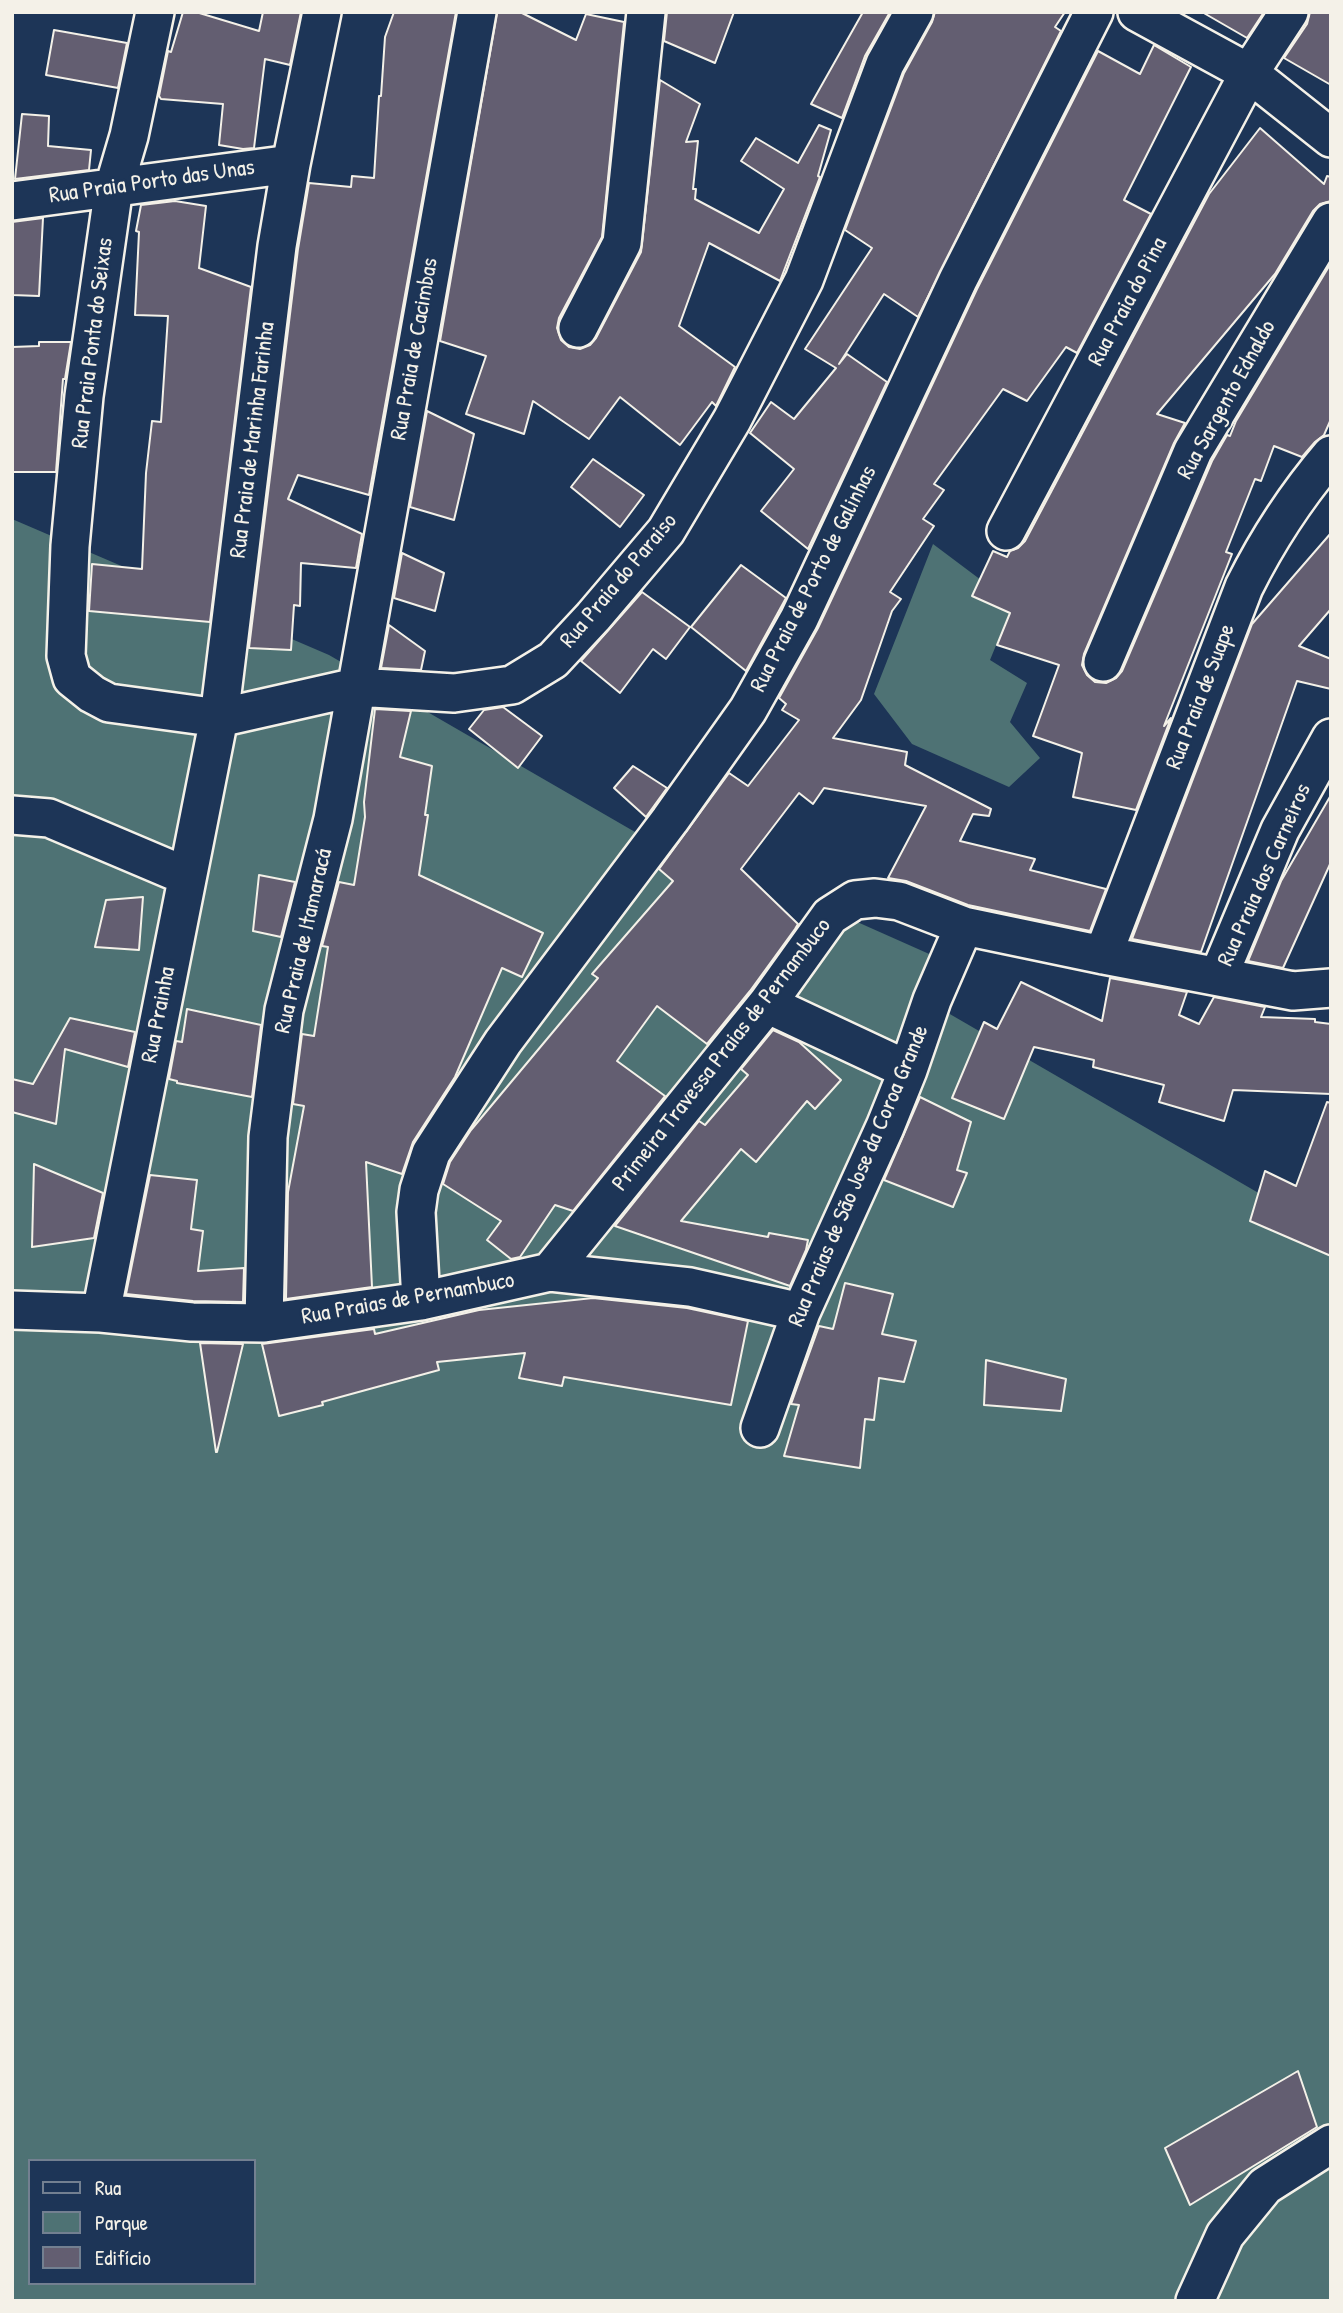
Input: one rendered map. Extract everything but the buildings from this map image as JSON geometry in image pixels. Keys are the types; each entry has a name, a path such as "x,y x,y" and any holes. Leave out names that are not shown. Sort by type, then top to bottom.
{"street":[{"name":"Rua Praia Ponta do Seixas","path":"72,678 66,656 71,546 84,396 114,187 129,136 155,12"},
{"name":"Rua Praia de Marinha Farinha","path":"219,718 277,246 322,12"},
{"name":"Rua Praia de Cacimbas","path":"356,687 477,12"},
{"path":"578,328 622,243 646,12"},
{"name":"Rua Praia do Paraiso","path":"72,678 109,703 219,718 356,687 454,693 512,685 553,660 666,531 732,420 804,280 885,64 914,12"},
{"name":"Rua Praia de Porto de Galinhas","path":"421,1301 416,1212 419,1190 431,1153 503,1041 670,820 748,710 799,619 958,280 1094,12"},
{"path":"1137,12 1249,74 1331,138"},
{"name":"Rua Praia do Pina","path":"1006,531 1249,74 1289,12"},
{"name":"Rua Praia Porto das Unas","path":"12,201 291,164"},
{"name":"Rua Sargento Ednaldo","path":"1103,662 1194,451 1331,222"},
{"name":"Rua Praia de Suape","path":"1103,955 1244,586 1268,540 1303,488 1331,455"},
{"name":"Rua Praia de Itamaracá","path":"264,1323 268,1137 284,1010 333,819 356,687"},
{"name":"Rua Prainha","path":"101,1312 219,718"},
{"name":"Rua Praia dos Carneiros","path":"1219,975 1280,830 1331,738"},
{"path":"12,815 49,818 186,876"},
{"name":"Primeira Travessa Praias de Pernambuco","path":"550,1272 767,1003 830,916 855,900 875,898 899,901 964,926"},
{"path":"964,926 1293,991 1331,988"},
{"name":"Rua Praias de São Jose da Coroa Grande","path":"760,1428 801,1312 908,1070 932,1000 964,926"},
{"path":"767,1003 908,1070"},
{"name":"Rua Praias de Pernambuco","path":"12,1310 101,1312 192,1322 264,1323 421,1301 550,1272 690,1287 801,1312"},
{"path":"1195,2301 1225,2235 1265,2186 1331,2144"}],"green space":[{"path":"12,519 329,655 827,943 846,917 936,957 917,995 1281,1206 1331,1243 1331,2301 12,2301"},
{"path":"933,544 1013,604 990,660 1027,683 1010,722 1040,758 1009,787 912,744 874,694"}]}
